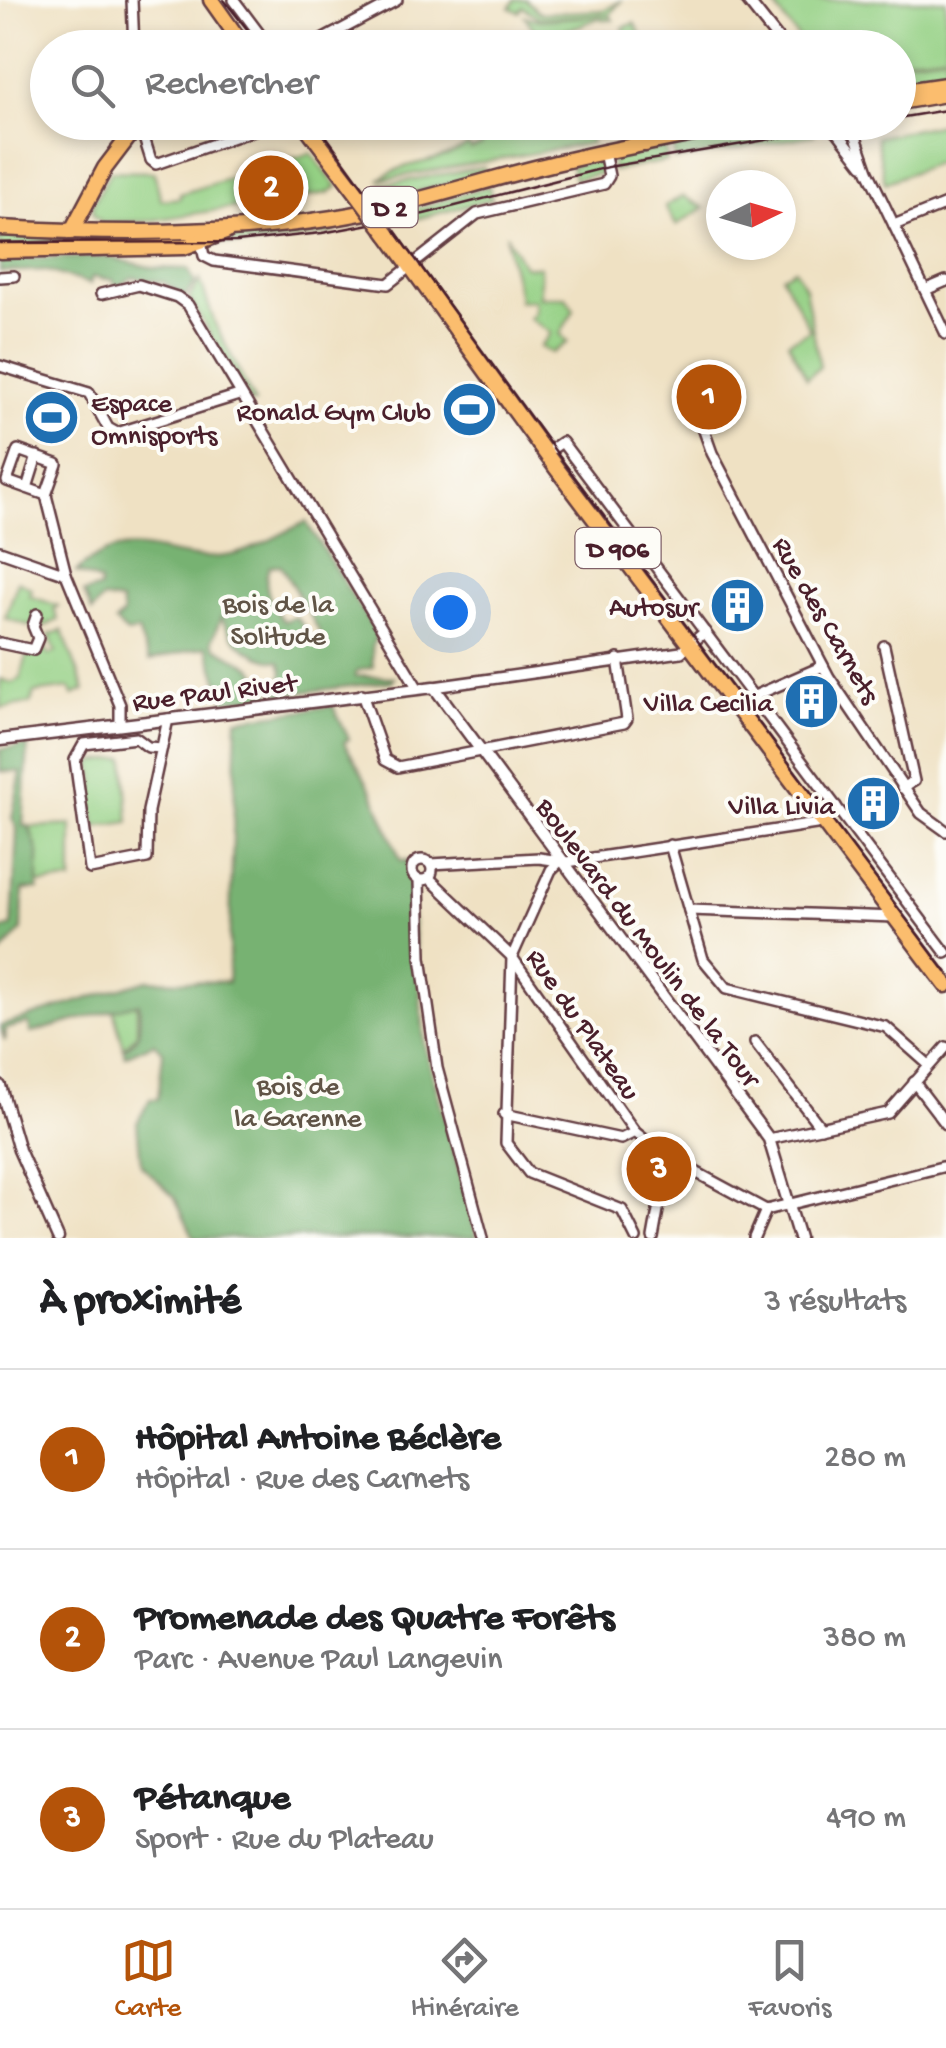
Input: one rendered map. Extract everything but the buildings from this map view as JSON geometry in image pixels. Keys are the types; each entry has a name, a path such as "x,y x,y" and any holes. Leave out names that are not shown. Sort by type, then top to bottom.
{"main road":[{"path":"211,0 232,30"},
{"path":"916,89 946,84"},
{"path":"916,99 946,94"},
{"path":"79,232 87,200 104,168 126,140"},
{"name":"D 906","path":"316,140 946,985"},
{"path":"641,140 645,144"},
{"name":"D 2","path":"0,251 200,237 412,203 542,166 665,140"},
{"name":"D 2","path":"0,228 200,237"}],"street":[{"path":"132,0 133,30"},
{"path":"234,0 257,30"},
{"path":"341,30 397,0"},
{"path":"747,0 771,30"},
{"path":"145,140 150,160 156,164 225,140"},
{"path":"845,140 868,171"},
{"path":"857,140 868,171 946,334"},
{"path":"200,237 204,256 214,261 385,284 412,268 477,214 604,184 609,176 604,152"},
{"path":"894,225 946,204"},
{"path":"0,278 14,276"},
{"path":"925,290 946,281"},
{"path":"101,294 133,284 183,300 417,687"},
{"path":"0,366 89,393 114,432 241,397"},
{"name":"Rue des Carnets","path":"697,411 712,453 823,666 902,788 921,813 946,831"},
{"path":"546,453 562,442 946,953"},
{"path":"46,495 7,482 18,450 57,464 46,495 66,574 120,705 120,724"},
{"path":"27,488 37,456"},
{"path":"0,552 66,574"},
{"path":"0,643 32,650 38,638 33,626 37,614"},
{"path":"434,688 681,652 705,632"},
{"path":"884,646 914,781 902,788"},
{"path":"362,694 384,760 398,768 626,722 618,659"},
{"path":"752,697 823,666"},
{"name":"Rue Paul Rivet","path":"0,740 417,687 434,688"},
{"name":"Boulevard du Moulin de la Tour","path":"434,688 769,1139 799,1238"},
{"path":"162,748 148,747 136,738 84,744 75,760 90,869 148,858 148,812 162,748 168,719"},
{"path":"424,879 412,872 414,864 422,860 430,864 560,860 822,821 836,806"},
{"path":"670,845 703,959 726,988 886,1027 929,1066"},
{"path":"560,860 551,870 512,957 506,1144 519,1165 540,1179 611,1202 630,1219 636,1238"},
{"path":"430,864 416,910 434,1052 483,1238"},
{"name":"Rue du Plateau","path":"424,879 512,957 635,1132 664,1155 766,1210"},
{"path":"689,910 895,917"},
{"path":"755,1042 820,1128"},
{"path":"769,1139 888,1112 946,1047"},
{"path":"914,1082 946,1124"},
{"path":"0,1086 4,1120 58,1238"},
{"path":"504,1114 621,1140 635,1132"},
{"path":"754,1238 766,1210 946,1166"},
{"path":"654,1238 660,1198"}],"green space":[{"path":"515,0 526,0 540,13 605,10 622,0 610,14 613,20 597,19 567,30 534,30 525,16 539,20 608,15 539,18 523,7 519,12 510,8"},
{"path":"770,0 946,0 946,54 916,57 916,30 792,30"},
{"path":"634,23 638,30 624,30"},
{"path":"946,55 946,73 916,77 916,59"},
{"path":"946,123 946,159 885,183 877,140 916,140 916,129"},
{"path":"482,140 591,143 379,180 400,168 446,156 468,145 471,149 482,145"},
{"path":"713,140 786,140 675,160 673,146"},
{"path":"665,147 667,161 612,171 612,156"},
{"path":"311,153 337,187 328,193 147,221 102,222 93,214 93,204 111,171 154,172 161,200 180,198 180,194"},
{"path":"601,159 603,173 574,179 571,166"},
{"path":"484,167 486,174 391,198 381,185"},
{"path":"489,186 492,199 408,221 402,213"},
{"path":"683,196 704,208 676,225 665,206"},
{"path":"333,225 334,233 257,245 212,243 226,237"},
{"path":"0,233 97,235 98,249 0,249"},
{"path":"507,236 524,266 540,267 540,297 566,297 574,310 560,334 568,342 552,353 540,347 551,333 529,318 535,313 534,300 519,301"},
{"path":"107,257 154,268 188,269 195,283 185,296 163,282 133,277 116,287 113,280 92,277 90,284 44,270 0,272 0,259"},
{"path":"795,269 805,288 820,367 807,378 788,342 810,330 782,276"},
{"path":"200,280 215,324 255,403 250,403 189,298"},
{"name":"Bois de la Solitude","path":"306,522 377,635 372,646 373,667 357,671 355,676 395,677 393,681 278,695 283,671 280,662 260,657 244,647 221,617 212,641 215,647 253,668 257,673 249,686 271,692 272,696 225,701 207,646 149,661 138,631 127,633 115,622 123,615 121,602 103,599 92,612 84,593 100,588 100,582 76,572 96,557 130,547 202,557 235,554","holes":["281,565 318,630 324,643 318,645 296,617 284,621 275,609 267,587 267,572 270,566"]},
{"path":"18,581 32,589 30,596 58,606 54,609 58,620 39,629 5,618"},
{"path":"62,630 85,690 73,695 70,688 34,693 31,703 0,708 0,679 12,683 20,679 27,656 39,651 42,639 49,655 56,652 49,635"},
{"name":"Bois de la Garenne","path":"333,706 349,739 344,742 372,791 401,861 407,860 425,1046 477,1237 194,1238 174,1196 141,1165 137,1123 150,1099 158,1099 163,1052 154,1043 125,1056 123,1049 134,1041 138,1030 139,1003 31,1033 28,1023 6,1029 5,1041 0,1026 147,980 228,982 237,719"},
{"path":"28,745 23,826 29,826 38,852 38,889 23,890 22,930 0,955 0,930 12,926 17,829 12,818 21,772 0,771 0,749"},
{"path":"125,758 129,822 95,827 89,787 95,786 92,762"},
{"path":"72,825 72,881 37,884 38,852 29,827"},
{"path":"137,1002 137,1034 124,1048 113,1009"}],"tram line":[{"path":"224,0 248,30"},
{"path":"916,115 946,110"},
{"path":"329,140 553,448 946,972"},
{"path":"0,243 237,242 322,233 424,214 608,167 766,140"}],"place":[{"name":"Promenade des Quatre Forêts","path":"271,188"},
{"name":"Hôpital Antoine Béclère","path":"709,397"},
{"name":"Ronald Gym Club","path":"470,410"},
{"name":"Espace Omnisports","path":"52,417"},
{"name":"Autosur","path":"737,605"},
{"name":"Villa Cecilia","path":"812,701"},
{"name":"Villa Livia","path":"874,804"},
{"name":"Pétanque","path":"659,1169"}]}
